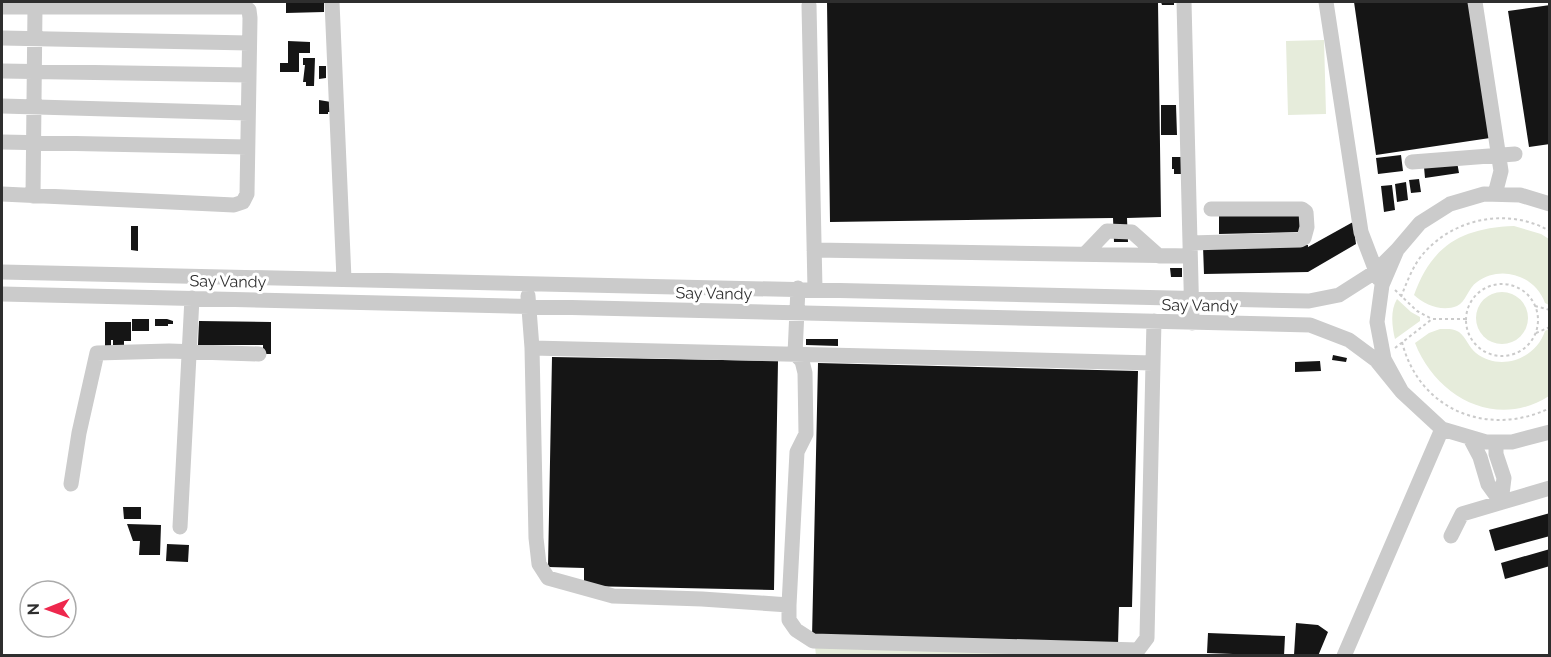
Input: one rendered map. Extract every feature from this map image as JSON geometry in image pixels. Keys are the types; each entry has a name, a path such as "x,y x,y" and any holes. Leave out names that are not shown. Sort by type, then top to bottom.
{"street":[{"path":"332,2 344,279"},
{"path":"1184,2 1192,323"},
{"path":"1326,2 1361,232 1380,278 1377,322 1384,358 1402,392 1442,429 1470,438 1496,442 1512,442 1550,432"},
{"path":"1475,2 1501,171 1495,194"},
{"path":"809,5 815,289"},
{"path":"2,7 245,7 249,10 250,18 247,194 243,202 234,205 2,194"},
{"path":"33,196 35,7"},
{"path":"2,38 249,43"},
{"path":"2,70 249,75"},
{"path":"2,106 248,113"},
{"path":"2,142 247,147"},
{"path":"1412,162 1515,154"},
{"name":"Say Vandy","path":"2,272 1309,301 1339,295 1380,278 1397,250 1420,223 1450,204 1484,194 1520,195 1550,204"},
{"path":"814,250 1159,256 1190,249 1300,240 1306,233 1306,212 1302,209 1211,209"},
{"path":"1084,255 1107,231 1132,232 1159,256"},
{"path":"528,284 532,348 536,538 539,564 548,578 613,596 789,605"},
{"path":"798,288 795,354 802,361 805,373 806,434 797,452 789,620 796,630 813,641 1138,650 1147,638 1154,321"},
{"name":"Say Vandy","path":"2,294 1310,325 1349,340 1376,360 1402,392"},
{"path":"180,527 192,298"},
{"path":"532,348 1153,363"},
{"path":"71,484 79,433 97,353 169,351 259,354"},
{"path":"1344,656 1442,429"},
{"path":"1470,438 1480,457 1488,484 1501,502"},
{"path":"1496,442 1496,454 1504,478 1501,502"},
{"path":"1450,536 1462,514 1550,488"}],"path":[{"path":"1401,297 1406,282 1420,258 1440,238 1464,225 1504,218 1531,223 1550,231"},
{"path":"1380,278 1417,311 1432,319 1467,319"},
{"path":"1504,284 1518,287 1526,293 1535,306 1538,319 1536,333 1531,342 1520,351 1506,356 1496,355 1483,350 1470,335 1467,319 1469,306 1485,288 1504,284"},
{"path":"1535,306 1550,310"},
{"path":"1384,358 1432,319"},
{"path":"1536,333 1550,327"},
{"path":"1402,342 1409,363 1424,386 1439,400 1470,417 1497,421 1524,418 1550,408"}],"green space":[{"path":"1324,40 1326,114 1288,115 1286,41"},
{"path":"1514,226 1541,234 1549,239 1549,305 1545,303 1534,286 1526,280 1507,274 1496,274 1477,282 1460,304 1451,308 1434,306 1414,295 1430,263 1451,242 1479,231"},
{"path":"1502,292 1516,296 1524,304 1528,318 1524,332 1516,340 1502,344 1488,340 1480,332 1476,318 1480,304 1488,296"},
{"path":"1397,299 1420,317 1420,321 1395,339 1392,313"},
{"path":"1440,329 1452,329 1459,332 1474,351 1485,359 1506,362 1516,360 1534,349 1545,331 1549,329 1549,396 1529,406 1509,410 1489,408 1470,402 1453,392 1437,379 1415,343 1429,333"},
{"path":"815,646 1053,652 1053,655 816,656"}],"building":[{"path":"286,2 324,2 324,12 286,13"},
{"path":"827,2 1158,2 1161,217 1127,218 1128,242 1114,242 1113,218 830,222"},
{"path":"1161,2 1174,2 1174,5 1162,5"},
{"path":"1354,2 1470,2 1490,138 1376,155"},
{"path":"1550,5 1550,144 1529,147 1508,11"},
{"path":"288,41 310,42 310,53 299,53 299,72 280,72 280,63 288,63"},
{"path":"303,58 315,58 314,86 306,86 306,82 303,82 305,65 303,65"},
{"path":"319,66 326,66 326,78 319,79"},
{"path":"319,100 331,102 331,112 319,114"},
{"path":"1161,105 1176,105 1177,135 1161,135"},
{"path":"1401,155 1403,171 1378,174 1376,158"},
{"path":"1172,157 1181,157 1181,174 1174,174"},
{"path":"1457,162 1459,173 1425,178 1424,167"},
{"path":"1419,179 1421,192 1411,193 1409,180"},
{"path":"1406,182 1408,200 1397,202 1395,184"},
{"path":"1392,185 1395,210 1384,212 1381,186"},
{"path":"1302,210 1302,232 1219,234 1219,212"},
{"path":"1353,222 1356,244 1308,272 1204,274 1203,246 1308,245 1308,247"},
{"path":"131,226 138,226 138,251 131,250"},
{"path":"1170,268 1182,268 1182,277 1171,277"},
{"path":"132,319 149,319 149,331 132,331"},
{"path":"155,319 167,319 173,321 173,324 155,326"},
{"path":"199,321 271,322 271,354 263,354 263,345 198,345"},
{"path":"105,322 131,322 131,341 124,341 124,345 113,345 113,340 111,340 111,346 105,346"},
{"path":"806,339 838,339 838,346 806,345"},
{"path":"1333,355 1347,358 1346,362 1332,360"},
{"path":"552,357 778,361 774,590 584,586 584,568 548,567"},
{"path":"1320,361 1321,371 1295,372 1295,362"},
{"path":"818,363 1138,371 1132,607 1119,607 1118,645 812,638"},
{"path":"123,507 141,507 141,519 124,519"},
{"path":"1550,513 1550,536 1495,551 1489,530"},
{"path":"127,524 161,525 160,555 139,555 140,541 133,541"},
{"path":"167,544 189,545 188,562 166,561"},
{"path":"1550,549 1550,566 1505,579 1501,563"},
{"path":"1296,623 1318,625 1328,632 1318,656 1294,655"},
{"path":"1208,633 1285,636 1284,656 1207,653"}]}
